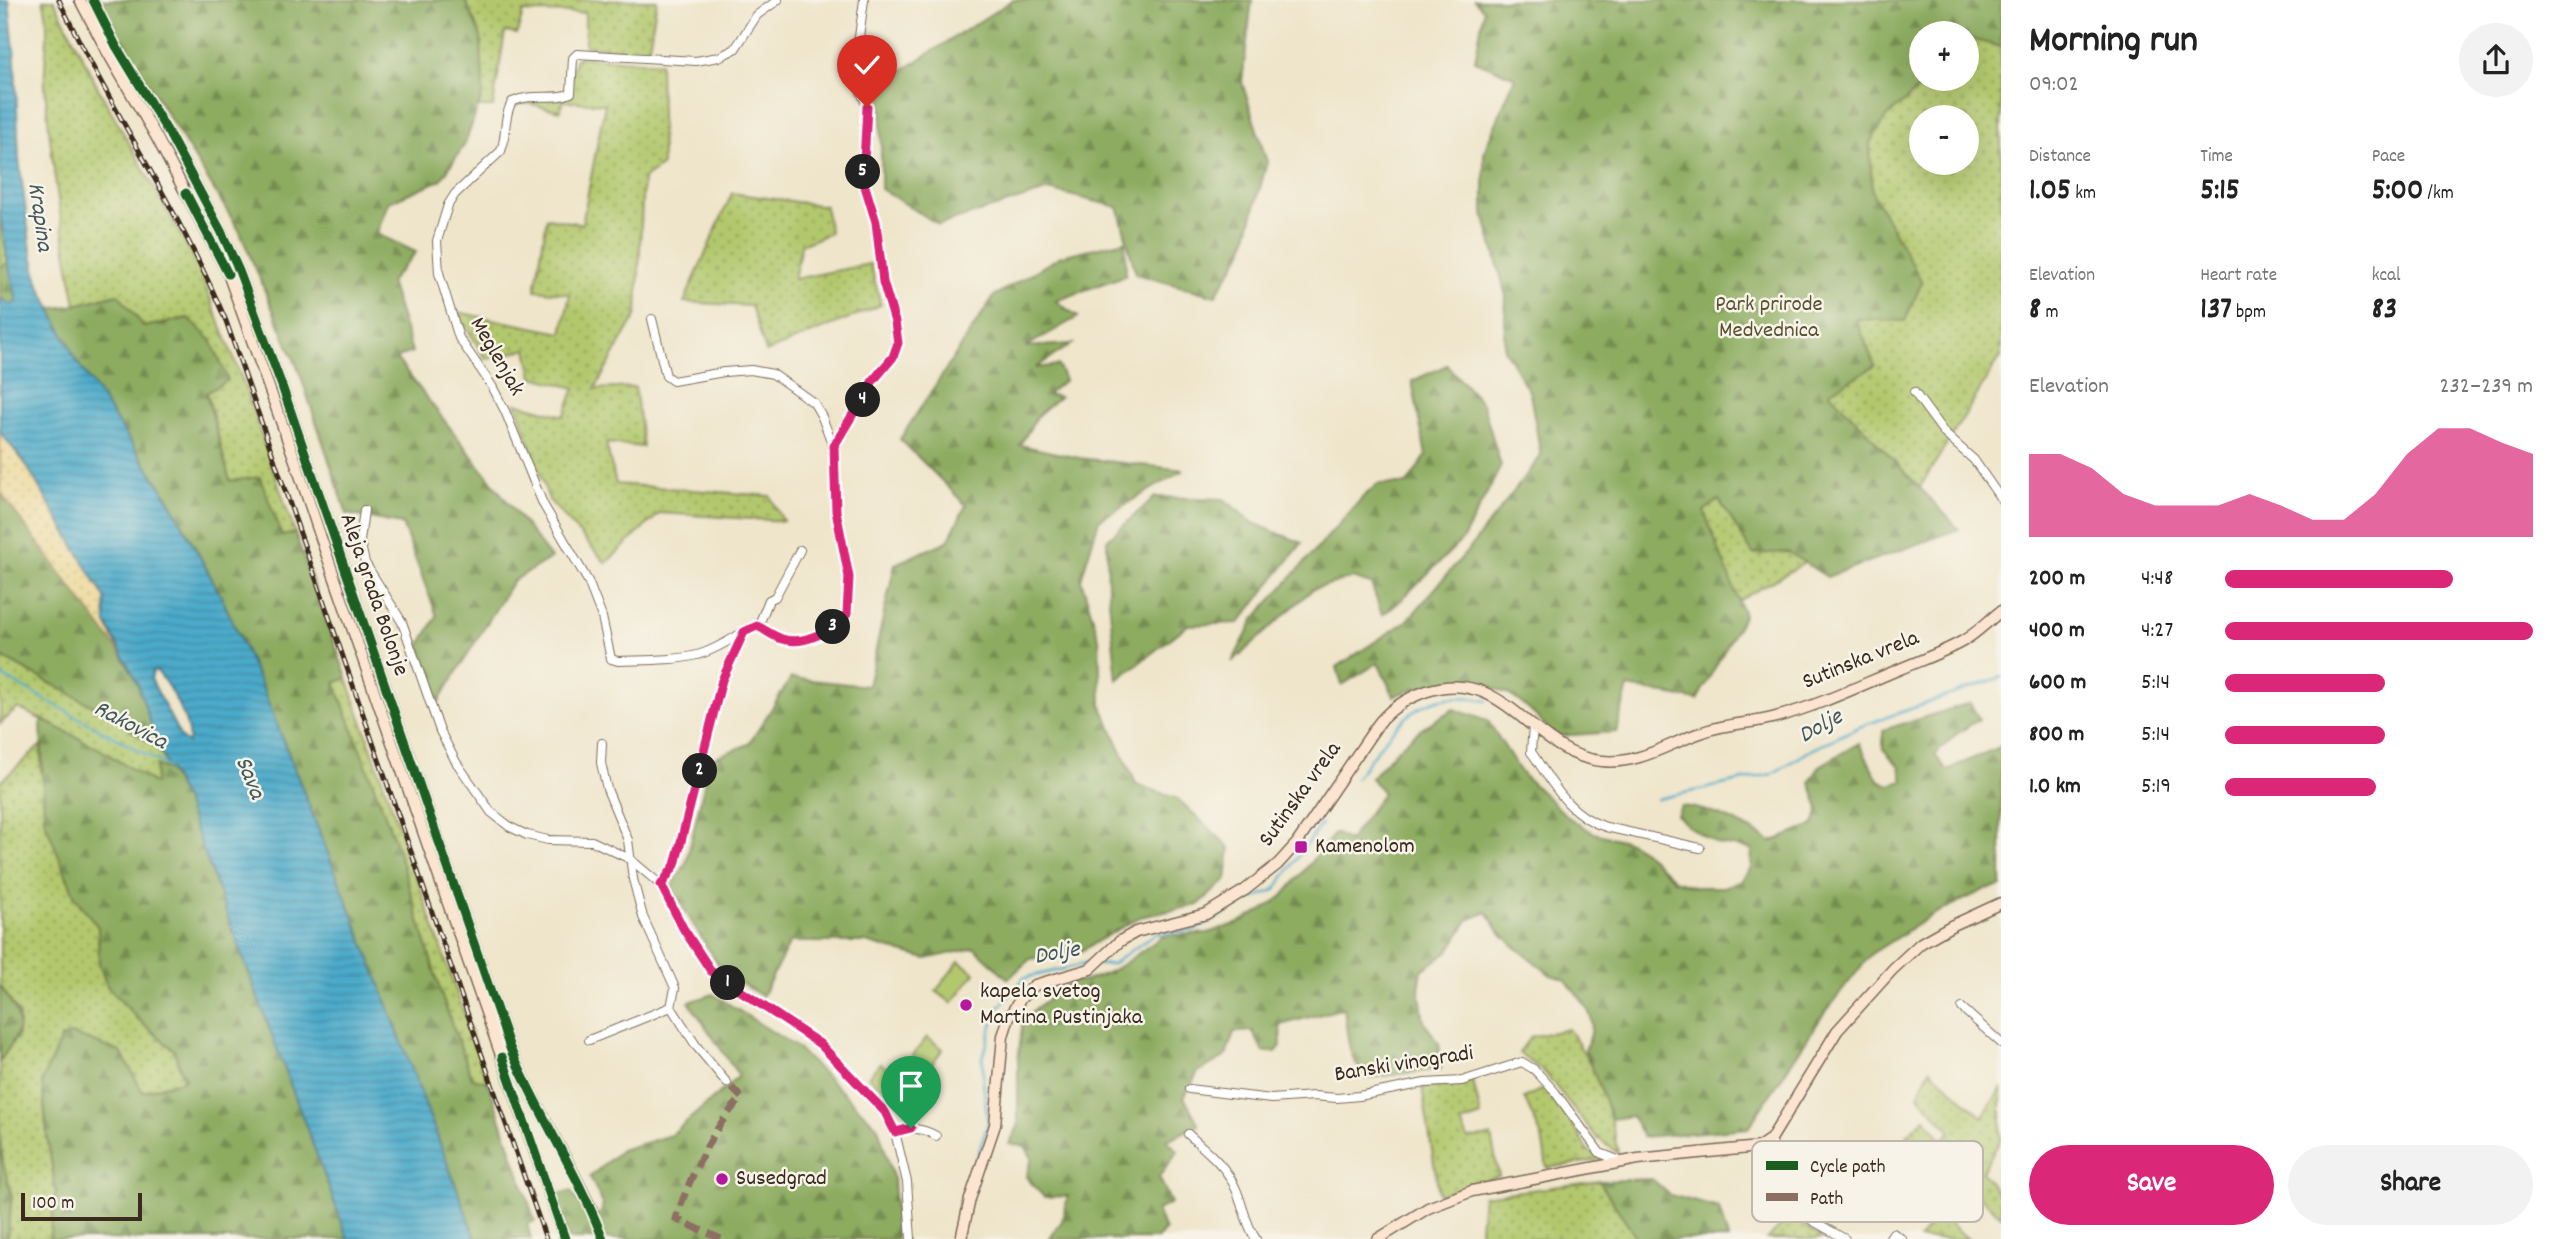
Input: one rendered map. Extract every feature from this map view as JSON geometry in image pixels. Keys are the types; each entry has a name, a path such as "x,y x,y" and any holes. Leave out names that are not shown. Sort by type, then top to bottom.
{"main road":[{"name":"Aleja grada Bolonje","path":"80,0 163,149 229,276 565,1239"},
{"name":"Aleja grada Bolonje","path":"93,0 116,46 168,132 221,231 239,271 282,386 510,1048 532,1098 593,1213"},
{"name":"Sutinska vrela","path":"961,1239 970,1199 995,1125 1001,1048 1009,1017 1021,998 1035,985 1090,970 1120,941 1136,932 1206,914 1245,890 1297,843 1380,722 1395,707 1442,687 1469,687 1491,694 1562,748 1600,761 1631,759 1702,732 1775,718 1846,692 1962,642 2001,611"},
{"path":"1768,1141 1838,1031 1893,969 1921,943 2001,903"},
{"path":"1378,1239 1428,1208 1472,1191 1623,1162 1689,1152 1752,1148"}],"street":[{"name":"Meglenjak","path":"744,632 698,655 648,660 611,659 602,617 588,581 543,504 496,394 459,338 439,273 438,241 442,222 455,194 501,151 505,142 508,109 512,102 535,95 565,96 570,93 573,58 577,54 696,61 719,57 736,49 757,15 778,0"},
{"path":"834,446 872,382 893,357 898,343 895,322 883,282 876,222 863,180 867,107 854,74 864,0"},
{"path":"652,318 666,376 673,381 704,373 751,370 773,374 818,409 834,446 836,511 849,577 847,614 833,626 807,639 791,641 753,626 744,632 722,680 675,865 661,885"},
{"path":"1914,392 1945,434 1974,460 2001,499"},
{"path":"364,510 360,541 365,563 402,622 440,731 456,762 491,812 510,827 527,835 548,840 592,841 630,859 661,885 683,928 711,971 820,1044 885,1112 895,1132 907,1182 911,1239"},
{"path":"758,627 769,600 775,597 800,550"},
{"path":"1533,726 1531,752 1561,796 1578,814 1606,827 1700,848"},
{"path":"602,743 601,763 607,789 628,840 643,917 675,988 671,1007 696,1047 727,1083"},
{"path":"589,1040 671,1007"},
{"path":"1962,1008 2001,1043"},
{"name":"Banski vinogradi","path":"1189,1089 1257,1098 1337,1098 1424,1083 1462,1081 1522,1062 1535,1070 1555,1092 1600,1153 1623,1162"},
{"path":"895,1132 911,1128 925,1130 936,1136"},
{"path":"1188,1134 1217,1160 1233,1182 1249,1229 1256,1239"},
{"path":"1816,1222 1845,1239"},
{"path":"1889,1239 1892,1233 1902,1239"}],"green space":[{"path":"43,0 54,0 98,88 195,260 244,384 295,533 283,537 230,482 188,318 144,327 118,294 76,305 50,141 45,86 47,21"},
{"path":"100,0 465,0 481,37 483,92 465,144 441,180 388,202 377,234 416,252 390,282 412,352 396,358 551,558 513,581 439,701 420,645 437,616 402,524 347,514 299,371 239,230 113,27"},
{"path":"465,0 657,0 648,52 585,46 585,13 523,12 517,34 505,32 493,107 478,107 483,92 481,37"},
{"path":"1013,0 1252,0 1242,82 1267,162 1243,251 1215,296 1136,274 1118,207 1049,190 939,225 881,189 881,84"},
{"name":"Park prirode Medvednica","path":"1474,0 2001,0 2001,47 1979,41 1979,21 1909,21 1909,91 1917,91 1886,117 1870,143 1872,192 1922,282 1905,321 1856,319 1875,366 1829,392 1959,529 1827,577 1788,552 1753,554 1719,500 1704,511 1744,615 1697,700 1628,687 1616,732 1556,736 1519,701 1492,688 1450,683 1421,687 1394,696 1378,663 1342,685 1337,667 1408,620 1470,548 1541,456 1530,393 1504,349 1506,296 1484,214 1484,152 1515,77 1475,61 1484,10"},
{"name":"Park prirode Medvednica","path":"1533,0 2001,0 2001,356 1911,502 1691,628"},
{"path":"578,57 660,63 662,165 643,179 637,314 595,389 635,387 643,447 606,443 616,484 770,496 783,521 660,513 606,563 549,500 516,403 564,416 575,388 533,377 527,349 486,359 457,312 562,333 570,294 535,290 547,218 582,224 605,104 563,101 560,111 531,104 516,104 535,98 565,98"},
{"path":"732,193 825,206 830,233 801,245 794,279 870,264 881,305 766,352 751,306 684,302"},
{"path":"0,215 8,263 0,268"},
{"path":"1125,241 1126,275 1056,301 1078,317 1025,347 1072,344 1035,368 1058,365 1065,380 1048,394 1059,397 1038,415 1020,445 1079,458 1184,470 1099,520 1081,579 1099,638 1101,705 1136,784 1178,799 1230,848 1226,880 1198,905 1140,917 1079,952 1030,959 1008,979 975,948 926,959 866,942 790,942 762,996 722,971 671,888 686,863 710,759 749,744 791,678 868,686 895,564 948,541 966,505 900,439 994,296 1061,256"},
{"path":"8,263 17,302 11,306 0,298 0,268"},
{"path":"118,294 144,327 188,318 211,340 228,380 206,393 230,481 260,477 282,536 295,533 347,678 335,683 397,847 442,997 472,1078 488,1082 535,1221 527,1224 531,1239 476,1239 379,982 262,687 220,594 170,500 75,359 49,309"},
{"path":"1447,365 1483,405 1501,466 1463,539 1397,604 1382,615 1371,584 1352,578 1313,589 1232,662 1255,618 1364,496 1378,484 1407,484 1426,456 1412,381"},
{"path":"0,492 122,655 137,682 159,749 108,714 0,656"},
{"path":"1155,497 1224,499 1253,523 1302,543 1239,623 1188,625 1117,680 1108,589 1107,540"},
{"path":"0,656 108,714 159,749 169,770 156,766 156,784 96,747 18,708 0,724"},
{"path":"347,678 488,1082 472,1078 442,997 397,847 335,682"},
{"path":"1970,703 1979,719 1954,736 1935,755 1947,770 2001,746 2001,886 1986,889 1934,914 1871,954 1821,1018 1748,1128 1643,1137 1632,1116 1612,1119 1585,1050 1592,1028 1585,1004 1565,979 1551,975 1513,945 1498,930 1487,912 1468,920 1448,952 1422,970 1419,988 1424,1022 1439,1043 1441,1069 1366,1078 1351,1053 1344,1008 1280,1025 1281,1046 1276,1052 1263,1052 1253,1031 1234,1032 1226,1056 1198,1072 1184,1097 1199,1125 1167,1140 1178,1151 1159,1177 1171,1203 1157,1210 1165,1231 1157,1239 1049,1239 1062,1221 1068,1196 1044,1197 1026,1177 1032,1158 1025,1146 1009,1144 1018,1127 1018,1061 1023,1018 1071,982 1085,981 1107,973 1163,936 1208,933 1236,924 1283,896 1335,833 1349,841 1383,793 1371,778 1390,756 1418,731 1454,709 1488,721 1522,774 1568,817 1594,833 1629,842 1644,851 1674,880 1696,887 1723,887 1741,881 1751,868 1752,849 1718,844 1689,827 1677,815 1681,806 1704,810 1728,819 1771,842 1814,825 1819,809 1810,782 1820,766 1859,743 1878,780 1889,785 1903,781 1900,767 1883,749 1883,730"},
{"path":"41,719 96,747 155,784 156,765 169,770 184,799 348,1239 49,1239 56,1192 42,1081 61,1038 72,1034 121,1052 143,1092 184,1080 174,1050 139,1020 107,986 99,964 98,927 75,897 44,819"},
{"path":"41,745 41,772 64,868 75,897 98,927 99,964 107,986 139,1020 174,1050 184,1080 143,1092 42,1081 56,1192 49,1239 7,1239 12,1196 3,1163 0,1138 0,1061 18,1035 19,1014 0,985 0,782"},
{"path":"959,961 975,973 952,1003 936,991"},
{"path":"0,985 14,1008 19,1023 14,1038 0,1061"},
{"path":"713,994 796,1047 878,1127 893,1177 897,1239 569,1239 554,1195 571,1191 586,1214 593,1217 601,1213 603,1204 590,1177 621,1150 671,1135 739,1076 689,1002"},
{"path":"1568,1029 1594,1072 1611,1120 1618,1153 1597,1138 1545,1073 1519,1053 1530,1037"},
{"path":"927,1037 943,1049 917,1083 901,1071"},
{"path":"880,1063 911,1088 899,1103 868,1077"},
{"path":"1930,1069 1982,1117 2001,1089 2001,1139 1983,1170 1983,1141 1915,1141 1907,1134 1925,1118 1942,1140 1951,1132 1918,1095"},
{"path":"1473,1081 1481,1116 1461,1123 1468,1139 1491,1136 1499,1176 1439,1195 1422,1087 1454,1086"},
{"path":"1546,1087 1567,1115 1588,1151 1606,1159 1547,1168 1542,1137 1524,1098"},
{"path":"0,1138 3,1163 12,1196 7,1239 0,1239"},
{"path":"1983,1173 2001,1197 2001,1216 1983,1200"},
{"path":"1652,1179 1670,1195 1719,1208 1728,1239 1637,1239 1599,1181"},
{"path":"1599,1181 1637,1239 1479,1239 1483,1196"},
{"path":"1786,1222 1798,1222 1823,1239 1767,1239"},
{"path":"1931,1222 1948,1222 1968,1239 1919,1239"}],"sand":[{"path":"0,432 25,463 105,598 106,623 122,655 0,492"}],"water":[{"name":"Sava","path":"0,0 9,0 15,59 19,159 38,282 75,358 169,500 220,594 262,687 379,982 476,1239 348,1239 184,799 159,749 137,682 106,623 105,598 25,463 0,432 0,298 11,305 17,301 0,215","holes":["153,671 157,671 174,696 183,716 187,726 188,743 181,738 151,679"]}],"waterway":[{"name":"Rakovica","path":"0,675 169,767"},
{"name":"Dolje","path":"1657,799 1772,774 1811,750 1859,727 2001,677"},
{"name":"Dolje","path":"1356,778 1395,728 1425,705 1443,699 1463,697 1487,701"},
{"name":"Dolje","path":"1099,965 1112,964 1155,934 1195,930 1251,899 1275,890 1321,824"},
{"name":"Dolje","path":"954,1239 988,1123 983,1058 996,1011 1024,978 1089,963"}],"tunnel":[{"path":"593,1213 603,1239"}],"railway":[{"path":"59,0 187,239 226,321 546,1239"}],"marked path":[{"path":"721,1239 676,1219 687,1188 712,1138 731,1109 742,1098 727,1083"}],"cycle path":[{"path":"93,0 116,46 168,132 221,231 239,271 282,386 510,1048 582,1191 603,1239"},
{"path":"186,193 228,274"},
{"path":"502,1057 565,1239"}],"place":[{"name":"Kamenolom","path":"1301,847"},
{"name":"kapela svetog Martina Pustinjaka","path":"966,1005"},
{"name":"Susedgrad","path":"722,1179"}],"route":[{"path":"867,107 863,180 876,222 883,282 895,322 898,343 893,357 872,382 834,446 836,511 849,577 847,614 833,626 807,639 791,641 779,638 757,626 744,632 722,680 675,865 661,885 683,928 711,971 820,1044 885,1112 895,1132 911,1128"}],"water label":[{"name":"Krapina","path":"39,217"}]}
